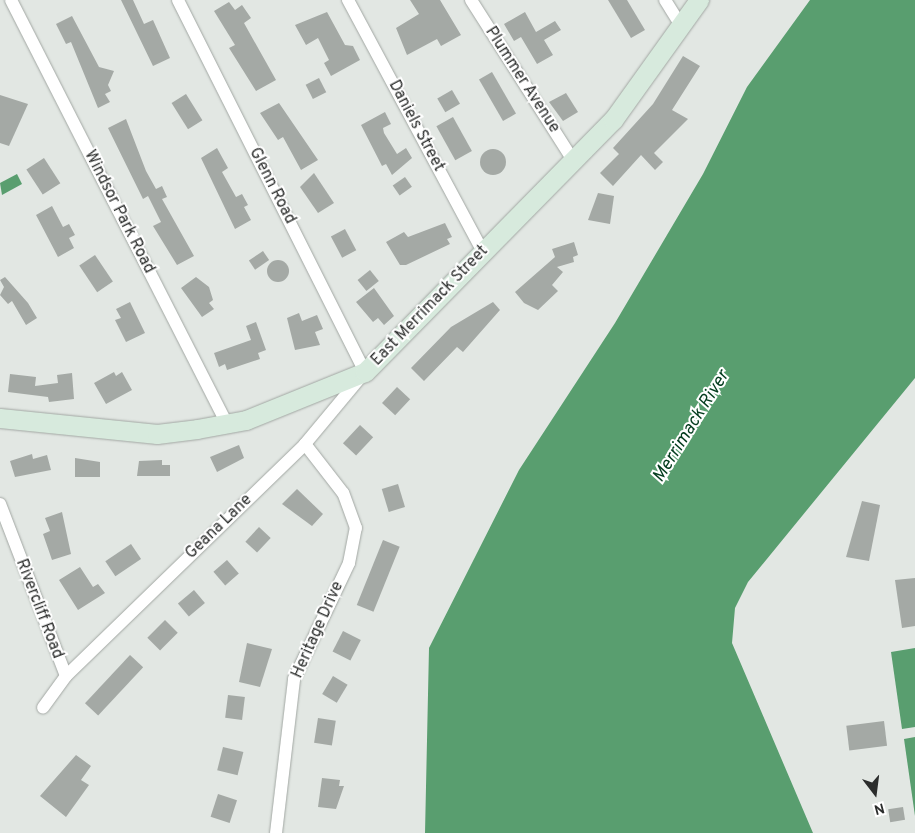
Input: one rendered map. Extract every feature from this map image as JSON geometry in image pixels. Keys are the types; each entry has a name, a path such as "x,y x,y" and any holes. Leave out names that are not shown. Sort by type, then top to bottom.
{"street":[{"name":"Windsor Park Road","path":"11,0 228,424"},
{"name":"Glenn Road","path":"178,0 365,372"},
{"name":"Daniels Street","path":"348,0 483,252"},
{"name":"Plummer Avenue","path":"471,0 573,160"},
{"path":"665,0 681,26"},
{"name":"East Merrimack Street","path":"0,418 157,434 228,424 365,372 613,120 699,0"},
{"name":"Geana Lane","path":"66,676 305,444 365,372"},
{"name":"Heritage Drive","path":"276,833 294,679 349,563 356,528 343,493 305,444"},
{"name":"Rivercliff Road","path":"0,504 66,676 43,708"}],"water":[{"name":"Merrimack River","path":"810,0 915,0 915,378 748,582 735,608 732,643 813,833 425,833 429,648 519,470 615,323 703,174 747,87"},
{"path":"17,174 22,184 2,195 0,183"},
{"path":"915,648 915,727 902,729 891,652"},
{"path":"915,737 915,816 904,739"}],"building":[{"path":"121,0 133,0 144,24 153,20 170,58 153,66"},
{"path":"410,0 440,0 461,35 441,46 437,39 407,55 396,28 419,14"},
{"path":"608,0 627,0 645,30 631,38"},
{"path":"229,2 235,10 242,5 251,18 244,23 276,80 256,91 229,48 235,45 214,11"},
{"path":"327,12 345,45 353,46 360,60 331,76 324,63 329,60 318,38 306,45 295,25"},
{"path":"525,12 536,32 555,21 561,30 544,40 553,55 537,64 521,37 514,41 504,24"},
{"path":"72,16 99,67 114,71 108,85 111,91 105,94 110,102 98,108 71,42 66,44 56,24"},
{"path":"683,56 700,66 672,110 688,119 654,153 663,162 655,170 641,155 613,186 600,173 619,154 613,148 653,104"},
{"path":"492,72 516,114 503,121 479,80"},
{"path":"319,78 326,92 313,99 306,85"},
{"path":"452,90 460,104 445,112 437,98"},
{"path":"566,93 578,112 563,121 549,102"},
{"path":"186,94 202,120 188,129 172,103"},
{"path":"0,95 28,104 9,146 0,143"},
{"path":"279,103 318,160 301,170 283,137 278,140 260,113"},
{"path":"385,112 391,124 383,128 384,133 397,154 406,148 412,158 392,175 386,164 382,166 361,125"},
{"path":"453,117 472,151 455,160 436,126"},
{"path":"126,119 146,171 156,189 162,186 167,197 162,199 194,256 177,265 153,226 161,222 148,196 143,199 108,128"},
{"path":"217,148 228,168 222,172 236,197 242,194 248,205 244,207 251,220 235,229 201,158"},
{"path":"493,149 502,153 506,162 502,171 493,175 484,171 480,162 484,153"},
{"path":"44,158 60,183 43,195 26,169"},
{"path":"314,173 334,203 318,213 300,187"},
{"path":"405,177 412,187 400,195 393,186"},
{"path":"598,193 614,196 610,224 588,220"},
{"path":"52,206 63,227 69,224 75,235 69,238 74,248 58,257 36,215"},
{"path":"445,223 452,237 447,239 450,244 406,265 400,265 386,242 404,232 408,237"},
{"path":"345,229 356,250 342,258 331,237"},
{"path":"574,242 578,255 573,257 574,262 557,267 563,272 552,285 558,291 538,310 524,303 515,292 555,257 552,249"},
{"path":"263,251 269,260 255,270 249,261"},
{"path":"95,255 113,282 97,292 79,266"},
{"path":"278,260 286,263 289,271 286,279 278,282 270,279 267,271 270,263"},
{"path":"370,270 379,281 366,291 358,280"},
{"path":"5,277 28,303 37,318 26,325 12,301 8,304 0,295 4,287 0,280"},
{"path":"196,277 209,287 213,300 209,303 214,309 202,317 181,288"},
{"path":"374,288 394,316 384,325 378,318 373,322 356,302"},
{"path":"130,302 145,333 126,342 115,320 121,318 116,309"},
{"path":"493,302 500,310 463,352 457,347 424,381 411,368 451,327"},
{"path":"299,313 302,321 317,315 323,329 315,332 320,345 295,350 287,318"},
{"path":"256,322 266,350 258,353 260,359 227,370 225,364 219,367 214,353 251,340 246,326"},
{"path":"114,372 116,376 122,372 132,390 106,404 94,383"},
{"path":"72,373 74,399 49,402 48,397 8,392 10,374 36,377 35,386 58,383 57,375"},
{"path":"397,387 410,399 395,415 382,403"},
{"path":"360,425 373,437 356,456 343,443"},
{"path":"239,445 244,458 217,472 210,457"},
{"path":"32,454 33,459 47,455 51,470 15,477 10,461"},
{"path":"75,458 100,462 100,477 75,477"},
{"path":"162,460 162,465 170,465 170,476 137,476 139,461"},
{"path":"398,484 405,507 389,512 382,489"},
{"path":"297,489 323,514 312,526 282,504"},
{"path":"862,501 880,505 869,561 846,557"},
{"path":"62,512 71,554 52,560 43,534 50,531 45,518"},
{"path":"259,527 271,538 257,553 245,542"},
{"path":"383,540 400,547 373,612 357,605"},
{"path":"131,544 141,559 115,576 105,561"},
{"path":"227,560 239,574 225,585 213,572"},
{"path":"80,567 93,587 98,584 105,593 78,610 59,580"},
{"path":"915,578 915,626 902,628 895,580"},
{"path":"194,590 205,603 189,617 178,603"},
{"path":"165,620 178,633 160,650 147,638"},
{"path":"343,631 361,640 350,661 333,651"},
{"path":"247,643 272,649 260,687 239,682"},
{"path":"130,655 143,667 98,716 85,703"},
{"path":"333,676 348,685 337,703 322,694"},
{"path":"228,695 245,697 242,720 225,718"},
{"path":"318,718 336,721 332,746 314,743"},
{"path":"884,721 887,746 849,750 846,726"},
{"path":"223,747 243,752 238,775 217,770"},
{"path":"76,755 91,766 81,780 89,785 66,817 40,796"},
{"path":"322,778 340,780 339,786 344,786 336,809 318,807"},
{"path":"218,794 237,800 230,823 211,817"},
{"path":"903,807 905,820 890,822 888,809"}]}
